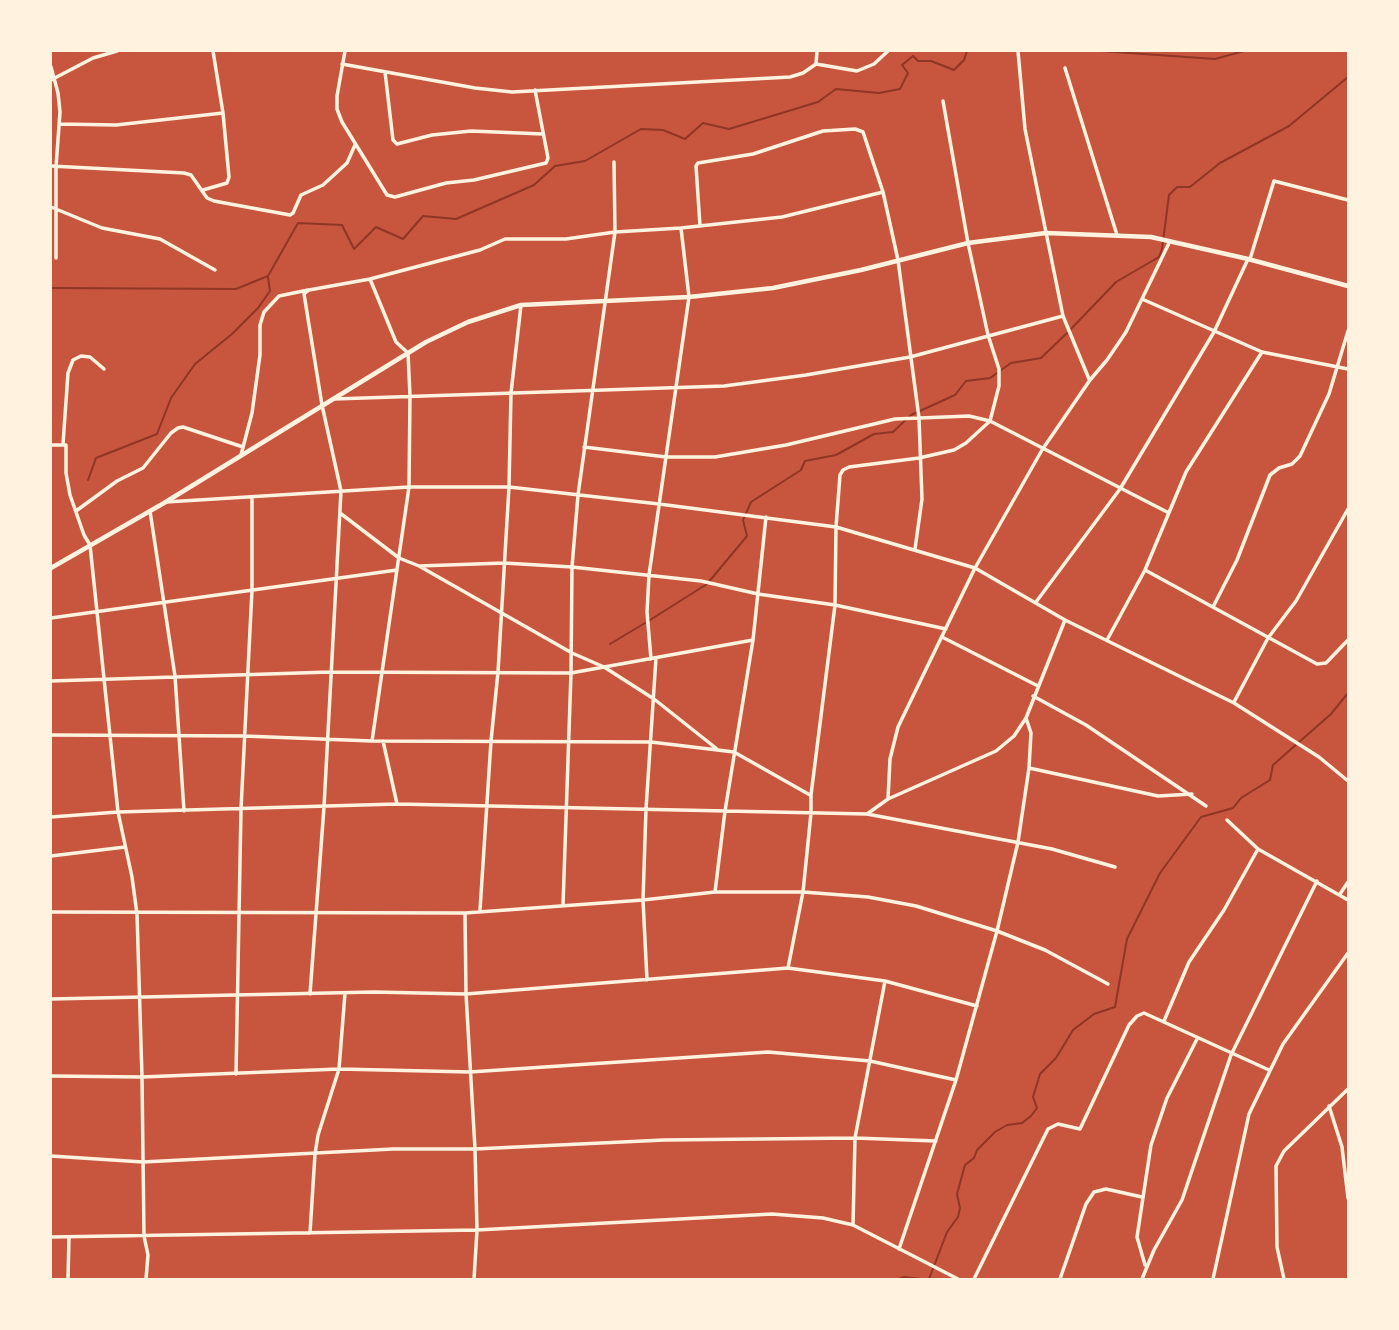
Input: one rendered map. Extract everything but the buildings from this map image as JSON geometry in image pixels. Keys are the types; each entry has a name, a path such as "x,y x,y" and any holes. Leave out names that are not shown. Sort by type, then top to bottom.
{"street":[{"path":"52,79 93,58 117,51"},
{"path":"202,190 229,180 223,113 213,51"},
{"path":"345,51 337,109 355,145 387,195 396,197 446,183 474,180 546,163 548,158 535,90"},
{"path":"817,51 817,64"},
{"path":"342,64 475,89 512,92 790,77 817,64 856,71 874,64 888,51"},
{"path":"1018,52 1025,129 1063,316 1090,380"},
{"path":"51,66 52,79 58,93 59,124 53,166 56,257"},
{"path":"1065,68 1117,235"},
{"path":"385,72 393,140 397,144 432,135 471,131 543,134"},
{"path":"788,968 803,892 811,795 835,605 840,475 849,467 919,458 954,450 966,443 990,421 1000,378 968,243 943,101"},
{"path":"59,124 116,125 223,113"},
{"path":"700,226 698,163 752,154 823,131 855,129 863,132 883,192 898,260 919,418 921,507 915,549"},
{"path":"53,166 184,173 191,175 207,198 214,201 290,215 301,195 323,185 347,163 355,145"},
{"path":"563,905 572,653 572,566 584,447 615,232 614,162"},
{"path":"1036,602 1120,489 1214,332 1249,259 1274,181 1348,200"},
{"path":"241,455 252,413 260,355 260,325 264,312 279,296 370,279 480,250 505,239 566,239 782,217 883,192"},
{"path":"51,207 102,228 160,239 215,270"},
{"path":"647,980 643,900 654,658 647,612 649,575 689,297 681,228"},
{"path":"51,568 164,503 408,353 468,322 521,305 689,297 814,280 968,243 1046,233 1151,237 1249,259 1348,286"},
{"path":"888,799 890,760 898,727 975,568 1042,450 1126,332 1170,241"},
{"path":"370,279 396,342 408,353 410,396 409,487 372,741"},
{"path":"309,290 304,294 304,300 322,405 341,491 324,807 310,994"},
{"path":"1142,299 1262,352 1348,369"},
{"path":"480,911 498,673 509,487 511,393 521,305"},
{"path":"332,399 724,386 910,357 1063,316"},
{"path":"1213,607 1237,560 1270,475 1279,468 1292,464 1300,456 1329,394 1348,331"},
{"path":"1107,640 1145,570 1186,472 1262,352"},
{"path":"104,369 90,358 81,356 73,360 68,373 63,444 66,447 66,473 76,511 90,545 118,812 137,914 144,1236 148,1255 146,1279"},
{"path":"584,447 666,457 699,458 733,455 895,419 962,415 990,421 1169,513"},
{"path":"76,511 108,486 143,468 178,428 183,427 243,447"},
{"path":"51,445 63,444"},
{"path":"164,503 409,487 509,487 659,503 836,527 975,568 1065,620 1234,703 1319,757 1348,781"},
{"path":"236,1074 241,809 252,590 252,497"},
{"path":"1234,703 1268,638 1296,601 1348,509"},
{"path":"150,511 175,676 184,811"},
{"path":"340,513 398,558 419,566 572,653 604,667 653,699 719,750"},
{"path":"715,892 725,810 753,640 766,517"},
{"path":"419,566 504,563 572,566 701,581 758,594 835,605 946,629"},
{"path":"51,618 397,570"},
{"path":"1145,570 1317,664 1326,663 1348,640"},
{"path":"867,814 888,799 996,751 1014,736 1026,718 1065,620"},
{"path":"942,637 1038,686"},
{"path":"51,681 381,671 571,674 753,640"},
{"path":"1033,696 1086,725 1192,794 1206,806"},
{"path":"899,1250 956,1080 997,931 1018,842 1029,768 1031,733 1026,718"},
{"path":"51,735 244,736 372,741 650,742 734,752 811,795"},
{"path":"383,741 397,804"},
{"path":"1029,768 1158,796 1192,794"},
{"path":"51,817 118,812 397,804 867,814 1052,849 1115,867"},
{"path":"1227,820 1258,849 1348,900"},
{"path":"51,856 125,847"},
{"path":"1163,1022 1189,962 1224,910 1258,849"},
{"path":"1142,1279 1182,1200 1231,1055 1317,881"},
{"path":"1340,894 1348,882"},
{"path":"51,912 465,913 715,892 803,892 868,897 916,906 997,931 1045,950 1108,984"},
{"path":"465,913 466,995 477,1230 474,1279"},
{"path":"1213,1279 1249,1114 1283,1044 1348,954"},
{"path":"51,999 345,993 466,995 788,968 885,982 977,1006"},
{"path":"853,1225 855,1138 885,982"},
{"path":"310,1233 315,1154 318,1135 339,1069 345,993"},
{"path":"974,1279 1048,1129 1058,1124 1077,1130 1083,1126 1124,1036 1137,1016 1144,1013 1231,1055 1269,1070"},
{"path":"1146,1268 1137,1237 1151,1145 1167,1098 1197,1039"},
{"path":"51,1076 142,1077 339,1069 470,1072 768,1052 870,1061 956,1080"},
{"path":"1284,1279 1277,1247 1276,1166 1284,1151 1348,1089"},
{"path":"1329,1107 1342,1147 1348,1198"},
{"path":"51,1156 144,1162 393,1149 475,1149 664,1140 855,1138 936,1142"},
{"path":"1342,1147 1348,1146"},
{"path":"1060,1279 1086,1204 1094,1192 1106,1189 1142,1197"},
{"path":"51,1237 477,1230 772,1214 822,1218 853,1225 958,1279"},
{"path":"68,1279 69,1237"}],"waterway":[{"path":"51,288 236,289 268,276 298,223 342,225 354,249 376,227 403,239 423,216 456,219 534,185 555,166 585,161 641,129 663,130 685,139 703,123 729,129 818,102 836,89 879,93 900,89 908,73 902,65 913,56 918,61 931,61 954,70 964,60 967,51"},
{"path":"1101,51 1215,59 1244,51"},
{"path":"1071,329 1116,282 1159,257 1169,195 1177,187 1190,187 1220,163 1289,126 1348,77"},
{"path":"88,480 96,458 157,434 171,398 195,364 232,334 258,308 270,291 268,277"},
{"path":"1001,370 1011,363 1041,358 1067,333"},
{"path":"650,620 707,584 747,536 743,520 751,502 801,470 805,461 836,455 874,434 893,432 911,415 955,395 966,381 990,378 997,373"},
{"path":"610,644 645,623"},
{"path":"929,1279 947,1232 958,1217 960,1208 957,1194 965,1165 995,1132 1007,1125 1022,1123 1031,1116 1037,1108 1033,1097 1040,1074 1056,1058 1073,1030 1094,1014 1115,1007 1127,939 1160,873 1201,817 1233,808 1241,798 1270,780 1273,765 1331,714 1348,693"},
{"path":"898,1279 921,1279"}]}
